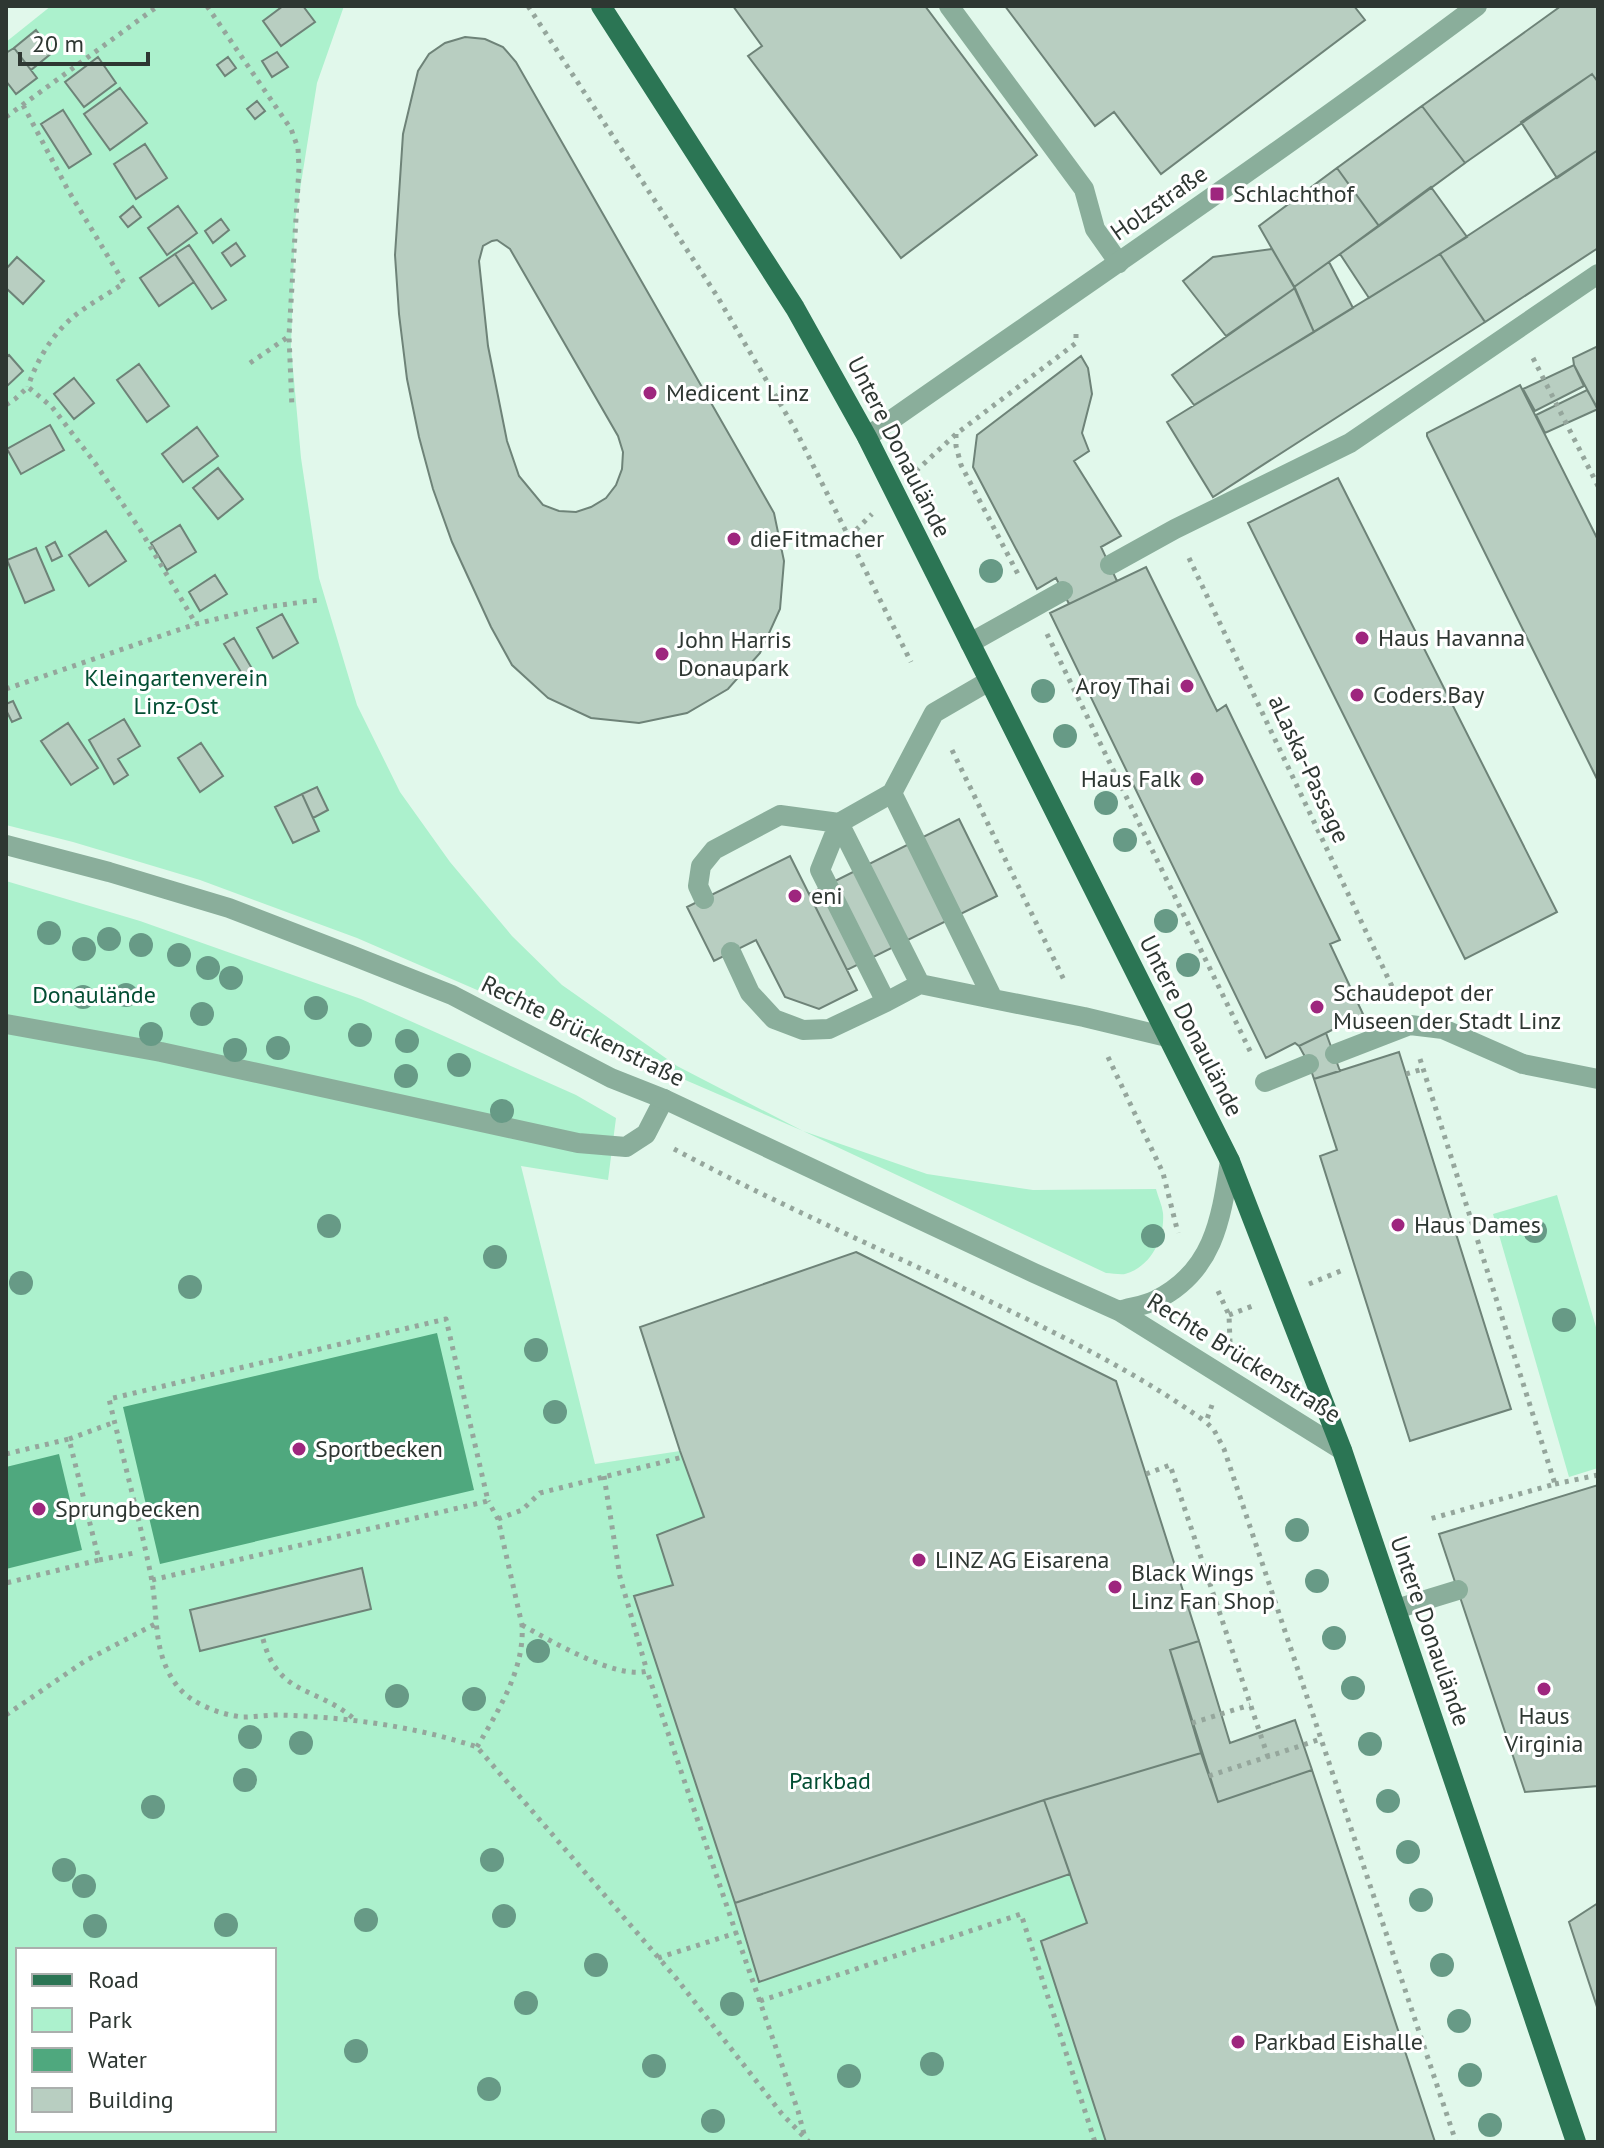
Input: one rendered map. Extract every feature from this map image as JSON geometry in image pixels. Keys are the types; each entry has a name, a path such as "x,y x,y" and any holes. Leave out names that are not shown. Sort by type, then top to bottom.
{"main road":[{"name":"Untere Donaulände","path":"601,6 795,308 867,437 1230,1161 1342,1450 1576,2142"}],"street":[{"path":"949,6 1084,189 1095,229 1119,263"},
{"name":"Holzstraße","path":"867,437 1369,87 1477,6"},
{"path":"1114,563 1175,529 1350,443 1598,274"},
{"path":"970,643 1063,591"},
{"path":"704,899 698,886 701,866 714,850 780,815 839,823 892,793 934,713 989,681"},
{"path":"892,793 993,999"},
{"path":"839,823 920,984"},
{"path":"839,823 820,870 886,1002"},
{"name":"Rechte Brückenstraße","path":"6,845 229,908 452,995 611,1078 664,1099 1119,1311 1342,1450"},
{"path":"731,952 750,993 774,1019 803,1030 829,1029 920,984 1167,1037"},
{"path":"6,1024 161,1052 578,1143 626,1147 646,1134 664,1099"},
{"path":"1335,1054 1410,1025 1443,1029 1523,1064 1598,1079"},
{"path":"1265,1082 1309,1064"},
{"name":"Rechte Brückenstraße","path":"1119,1311 1154,1301 1184,1282 1200,1264 1222,1214 1230,1161"},
{"path":"1360,1502 1357,1524 1432,1746"},
{"path":"1396,1609 1458,1590"}],"path":[{"path":"6,117 158,6"},
{"path":"207,6 291,129 298,148 289,336 292,408"},
{"path":"528,6 717,296 795,429 911,662"},
{"path":"6,405 28,387 47,347 71,319 124,283 68,190 23,105"},
{"path":"1076,293 1076,343 956,434 956,446 961,465 1034,607 1265,1082"},
{"path":"1518,328 1598,486"},
{"path":"250,363 289,336"},
{"path":"28,387 52,407 95,463 141,531 196,624"},
{"name":"aLaska-Passage","path":"1175,529 1410,1025 1555,1484"},
{"path":"6,689 196,624 265,607 319,600"},
{"path":"951,749 1065,983"},
{"path":"1108,1057 1163,1173 1179,1234"},
{"path":"1406,1074 1423,1069"},
{"path":"646,1134 740,1184 1102,1357 1171,1397 1214,1430 1224,1449 1456,2142"},
{"path":"1206,1422 1231,1348 1229,1315 1218,1291"},
{"path":"477,1747 517,1667 522,1625 498,1519 488,1501 446,1319 109,1399 152,1580 155,1624 161,1653 179,1687 203,1705 241,1717 275,1715 356,1721 448,1737 477,1747 676,1978 782,2114 809,2142"},
{"path":"6,1454 69,1439 115,1422"},
{"path":"69,1439 99,1560"},
{"path":"498,1519 522,1510 540,1493 683,1457"},
{"path":"1146,1474 1170,1465 1268,1757"},
{"path":"1426,1520 1598,1475"},
{"path":"604,1476 620,1577 647,1671 804,2135"},
{"path":"152,1580 488,1501"},
{"path":"6,1583 134,1553"},
{"path":"1189,1608 1215,1600"},
{"path":"6,1715 85,1661 155,1624"},
{"path":"522,1625 610,1668 638,1674 647,1671"},
{"path":"263,1639 278,1673 292,1684 346,1712 356,1721"},
{"path":"1192,1723 1250,1705"},
{"path":"1209,1776 1321,1739"},
{"path":"760,2001 1021,1914 1095,2142"},
{"path":"658,1958 736,1933"}],"green space":[{"name":"Kleingartenverein Linz-Ost","path":"51,6 344,6 317,83 295,221 291,347 301,458 319,578 357,705 400,792 450,862 512,936 562,985 677,1066 803,1131 357,938 200,880 6,825 6,42"},
{"name":"Parkbad","path":"6,881 140,921 361,999 576,1095 616,1118 608,1180 521,1166 595,1464 680,1451 640,1327 856,1252 1116,1381 1199,1641 1170,1651 1218,1802 1312,1770 1435,2142 6,2142"},
{"path":"803,1131 927,1174 1033,1190 1156,1189 1163,1213 1162,1232 1154,1250 1142,1265 1125,1274 1106,1273"},
{"path":"1557,1195 1598,1334 1598,1468 1569,1477 1493,1214"}],"water":[{"name":"Sportbecken","path":"437,1333 474,1490 160,1564 123,1407"},
{"name":"Sprungbecken","path":"59,1454 82,1550 6,1569 6,1467"}],"building":[{"path":"283,6 303,6 315,22 281,46 263,21"},
{"path":"733,6 925,6 1037,155 901,258 748,56 762,46"},
{"path":"1005,6 1354,6 1365,20 1161,174 1114,112 1095,126"},
{"path":"1561,6 1598,6 1598,82 1592,74 1465,163 1422,106"},
{"path":"36,30 53,52 31,70 14,48"},
{"name":"Medicent Linz","path":"465,37 485,39 503,47 516,62 774,513 784,561 780,609 760,653 728,689 687,713 639,723 591,718 548,698 512,665 452,542 433,489 407,379 395,255 403,134 418,71 429,54 445,43","holes":["497,240 510,249 618,436 623,452 622,469 616,485 606,498 576,512 559,511 543,505 519,476 507,441 488,346 479,261 483,246 492,241"]},
{"path":"14,48 37,78 16,94 6,81 6,53"},
{"path":"277,52 288,67 272,77 262,61"},
{"path":"98,57 116,83 84,107 65,82"},
{"path":"228,57 236,68 225,76 217,65"},
{"path":"1592,74 1598,82 1598,150 1557,178 1521,122"},
{"path":"120,88 147,123 110,150 84,114"},
{"path":"257,101 265,111 255,119 247,109"},
{"path":"1422,106 1465,163 1379,226 1337,168"},
{"path":"63,110 91,154 69,168 41,124"},
{"path":"145,144 167,178 136,199 114,164"},
{"path":"1598,150 1598,248 1485,322 1440,254"},
{"path":"1337,168 1379,226 1294,287 1259,226"},
{"path":"1431,187 1467,237 1369,298 1340,254"},
{"path":"133,206 141,217 128,227 120,217"},
{"path":"178,206 197,233 167,255 148,228"},
{"path":"221,219 229,230 213,243 205,231"},
{"path":"236,243 245,256 231,266 222,253"},
{"path":"189,245 226,300 212,309 175,254"},
{"path":"1272,249 1295,288 1226,336 1183,281 1213,257"},
{"path":"175,254 194,282 159,306 140,278"},
{"path":"1440,254 1485,322 1213,497 1167,422"},
{"path":"17,257 44,281 23,304 6,288 6,269"},
{"path":"1329,262 1353,308 1314,332 1294,287"},
{"path":"1295,288 1314,332 1194,405 1172,375"},
{"path":"1598,346 1598,410 1573,358"},
{"path":"9,355 23,371 6,387 6,358"},
{"path":"1081,356 1088,368 1092,394 1082,433 1089,451 1074,461 1121,536 1101,547 1117,581 1069,604 1056,578 1037,589 973,467 977,435"},
{"path":"139,364 169,406 147,422 117,380"},
{"path":"1574,365 1584,386 1535,411 1523,389"},
{"path":"74,378 94,403 74,419 54,394"},
{"path":"1520,385 1598,540 1598,781 1427,436 1427,433"},
{"path":"1587,390 1598,409 1545,433 1536,415"},
{"path":"50,425 64,450 21,474 7,449"},
{"path":"197,427 218,456 183,482 162,454"},
{"path":"218,468 243,499 218,519 193,488"},
{"name":"Haus Havanna","path":"1338,478 1557,912 1465,959 1248,523"},
{"path":"180,525 196,552 167,570 151,543"},
{"path":"106,531 126,561 89,586 69,555"},
{"path":"55,542 62,556 52,561 46,547"},
{"path":"36,548 54,590 25,603 7,560"},
{"name":"Haus Falk","path":"1146,567 1217,711 1226,705 1340,940 1330,944 1363,1014 1299,1046 1295,1043 1266,1058 1050,613"},
{"path":"215,575 227,594 200,611 189,592"},
{"path":"282,614 298,643 273,658 257,628"},
{"path":"234,638 254,672 244,677 224,644"},
{"path":"13,701 21,718 12,722 6,704"},
{"path":"124,719 140,746 118,759 128,775 114,784 89,740"},
{"path":"68,723 98,768 71,785 41,741"},
{"path":"201,743 223,776 200,792 178,758"},
{"path":"317,787 328,810 313,818 302,794"},
{"path":"302,794 319,831 293,843 275,807"},
{"path":"959,819 997,896 847,970 809,894"},
{"path":"790,856 857,990 819,1009 785,997 756,940 714,961 687,907"},
{"path":"1326,1033 1340,1071 1314,1079 1299,1046"},
{"name":"Haus Dames","path":"1399,1052 1511,1409 1410,1441 1320,1156 1337,1150 1314,1079"},
{"name":"LINZ AG Eisarena","path":"856,1252 1116,1381 1199,1641 1170,1650 1201,1753 1044,1800 735,1903 634,1596 673,1585 657,1535 704,1517 640,1327"},
{"name":"Haus Virginia","path":"1598,1485 1598,1786 1525,1792 1439,1534"},
{"path":"362,1568 371,1609 200,1651 190,1610"},
{"path":"1199,1641 1230,1743 1295,1720 1312,1770 1218,1802 1170,1650"},
{"name":"Parkbad Eishalle","path":"1201,1753 1218,1802 1312,1770 1435,2142 1106,2142 1041,1941 1087,1923 1044,1800"},
{"path":"1044,1800 1070,1874 759,1982 735,1903"},
{"path":"1598,1903 1598,2010 1569,1922"}],"place":[{"name":"Schlachthof","path":"1217,194"},
{"name":"Medicent Linz","path":"650,393"},
{"name":"dieFitmacher","path":"734,539"},
{"name":"Haus Havanna","path":"1362,638"},
{"name":"John Harris Donaupark","path":"662,654"},
{"name":"Aroy Thai","path":"1187,686"},
{"name":"Coders.Bay","path":"1357,695"},
{"name":"Haus Falk","path":"1197,779"},
{"name":"eni","path":"795,896"},
{"name":"Schaudepot der Museen der Stadt Linz","path":"1317,1007"},
{"name":"Haus Dames","path":"1398,1225"},
{"name":"Sportbecken","path":"299,1449"},
{"name":"Sprungbecken","path":"39,1509"},
{"name":"LINZ AG Eisarena","path":"919,1560"},
{"name":"Black Wings Linz Fan Shop","path":"1115,1587"},
{"name":"Haus Virginia","path":"1544,1689"},
{"name":"Parkbad Eishalle","path":"1238,2042"}],"park label":[{"name":"Donaulände","path":"94,995"}]}
